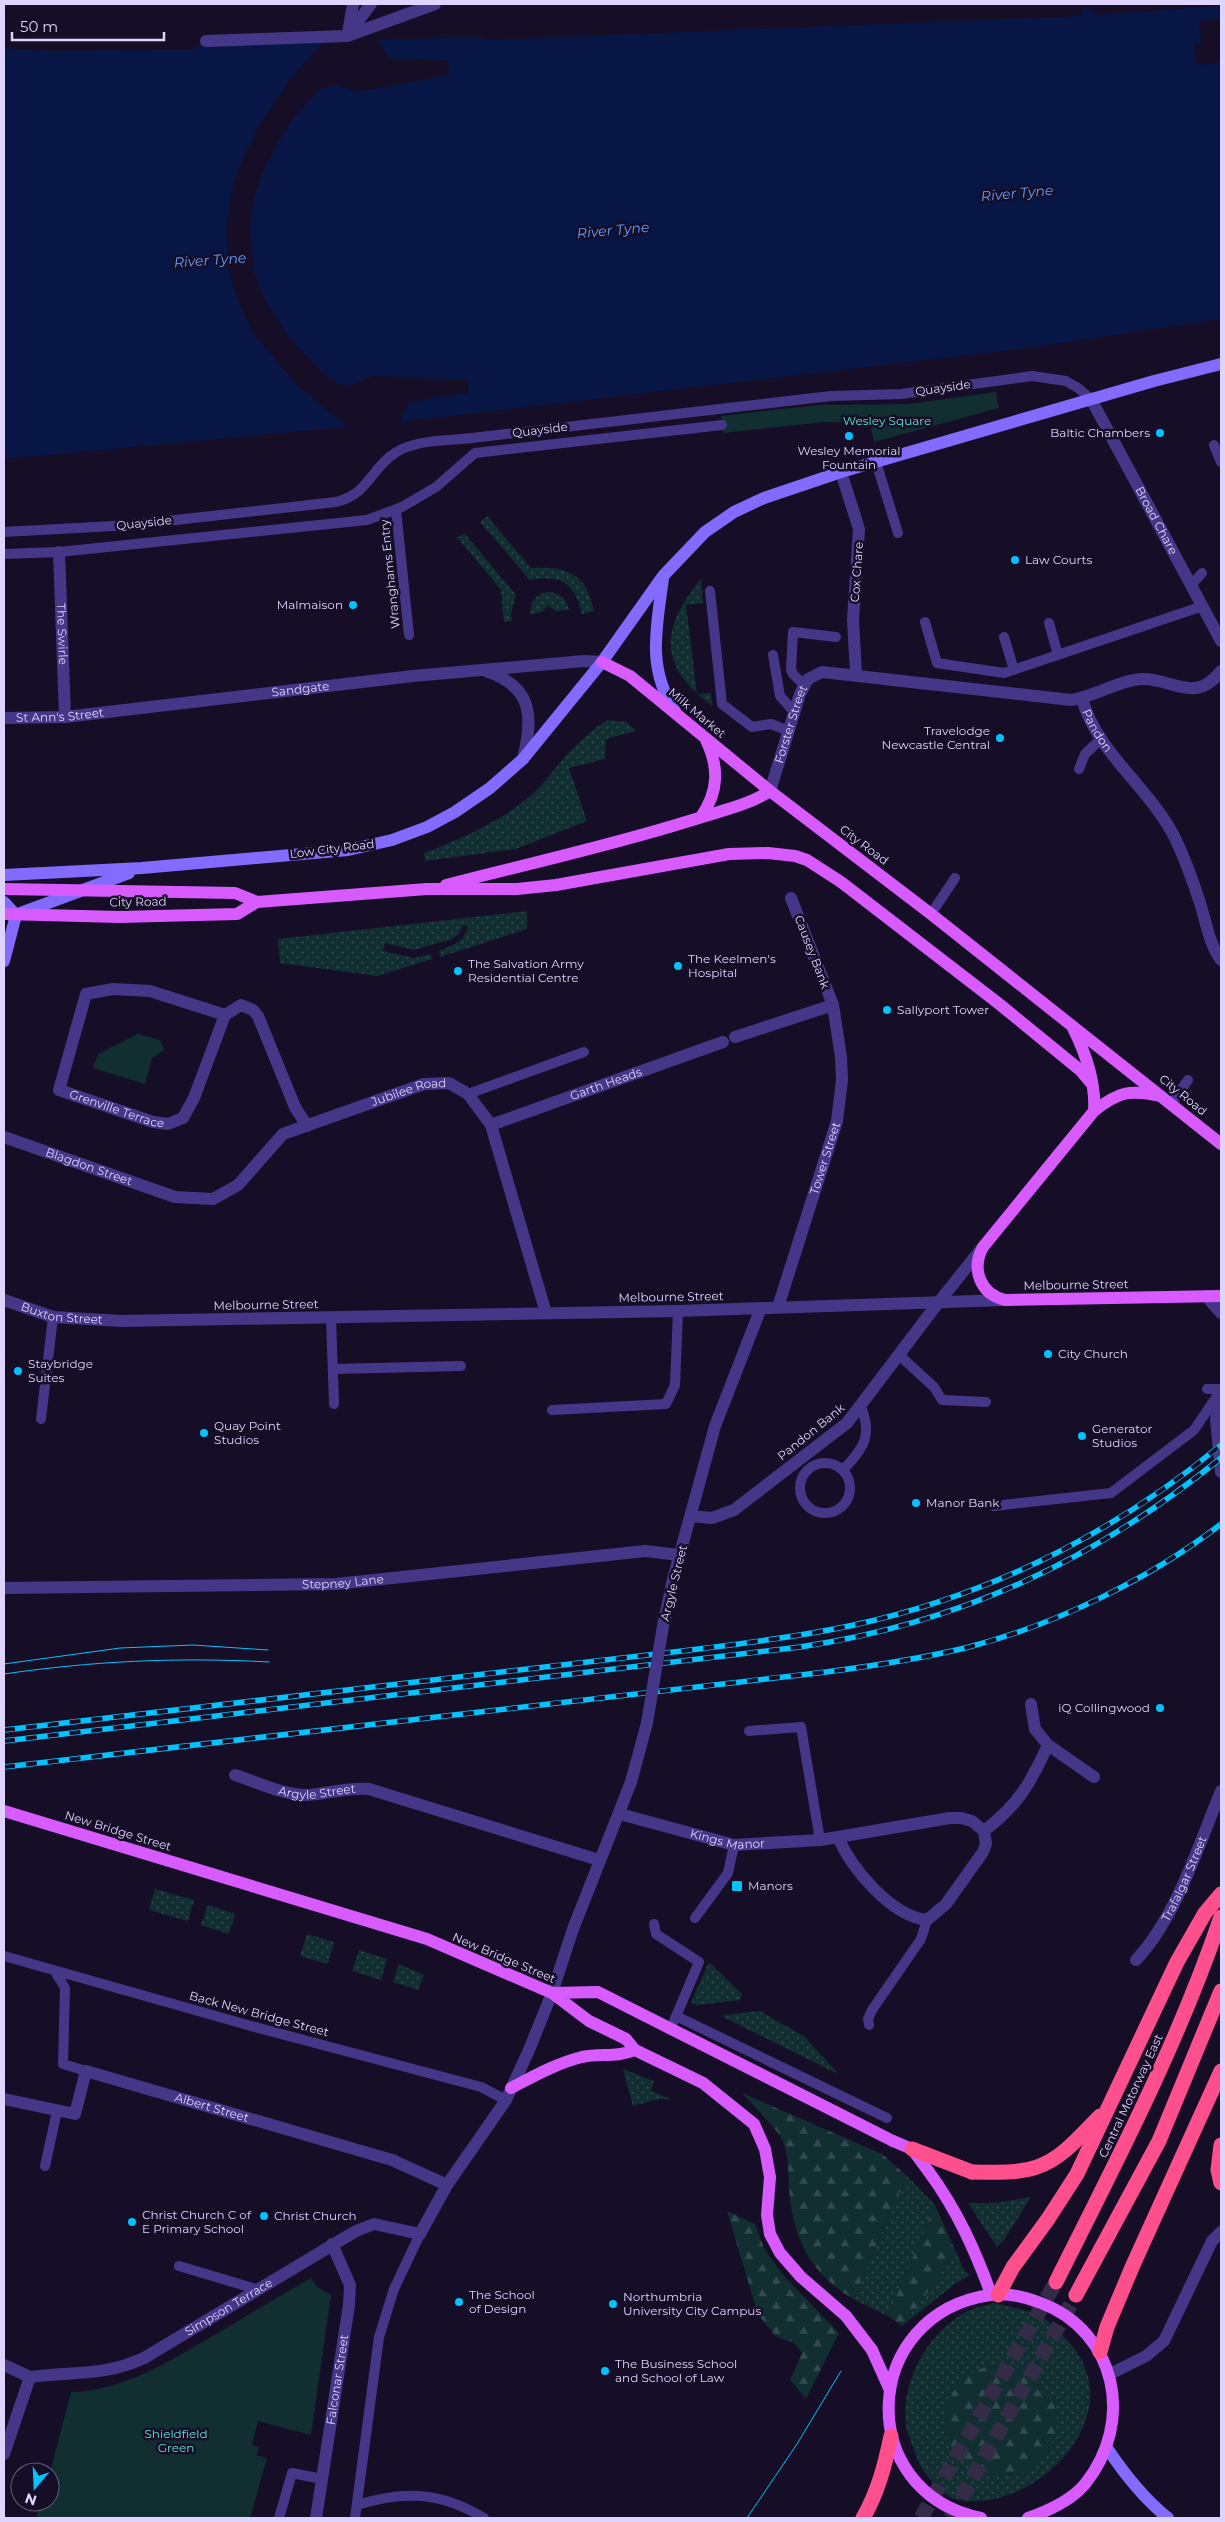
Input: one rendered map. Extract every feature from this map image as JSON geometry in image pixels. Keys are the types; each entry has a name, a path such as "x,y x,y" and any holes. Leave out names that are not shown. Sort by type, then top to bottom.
{"highway":[{"path":"994,2295 1048,2219 1077,2174 1177,1962 1205,1913 1221,1894"},
{"name":"Central Motorway East","path":"1056,2282 1166,2058 1203,1970 1221,1917"},
{"path":"1076,2295 1159,2141 1221,1991"},
{"path":"1100,2352 1107,2327 1221,2071"},
{"path":"912,2149 972,2172 1016,2172 1038,2167 1067,2150 1108,2108"},
{"path":"1221,2145 1218,2170 1221,2183"},
{"path":"863,2518 882,2474 892,2436"}],"main road":[{"path":"602,662 663,576 705,532 734,512 764,498 841,472 1091,399 1221,364"},
{"path":"663,576 654,650 664,693 676,713"},
{"name":"Milk Market","path":"602,662 630,676 770,791"},
{"name":"Low City Road","path":"4,875 142,868 348,850 392,840 427,827 455,812 490,788 522,759 602,662"},
{"path":"701,817 713,797 716,778 714,757 705,737"},
{"name":"City Road","path":"427,889 575,854 701,817 746,802 770,791 931,914 1221,1144"},
{"name":"City Road","path":"10,914 119,917 237,914 257,902 427,889 518,889 547,886 729,854 768,853 794,856 807,860 840,882 998,1002 1080,1070 1092,1084"},
{"name":"Low City Road","path":"80,892 142,868"},
{"name":"City Road","path":"4,889 80,892 235,892 257,902"},
{"name":"City Road","path":"10,914 80,892"},
{"path":"4,902 10,914 4,961"},
{"path":"1071,1024 1086,1059 1092,1084 1094,1112"},
{"path":"1005,1300 992,1295 978,1275 976,1264 983,1248 1094,1112 1112,1097 1130,1092 1167,1100"},
{"name":"Melbourne Street","path":"1005,1300 1221,1296"},
{"name":"New Bridge Street","path":"4,1811 426,1940 552,1993 589,2021 626,2039 635,2050 703,2084 754,2124 765,2149 770,2177 766,2215 770,2234 780,2253 801,2277 846,2316 872,2350 889,2388"},
{"path":"552,1993 598,1992 912,2149 948,2197 977,2255 994,2295"},
{"path":"511,2088 556,2066 583,2057 619,2056 635,2050"},
{"path":"981,2518 960,2514 930,2497 900,2461 888,2427 889,2388 906,2344 931,2318 953,2304 994,2295 1024,2296 1058,2310 1088,2335 1100,2352 1110,2374 1114,2401 1107,2448 1085,2484 1054,2508 1028,2518"},
{"path":"1107,2448 1126,2477 1151,2504 1168,2518"}],"street":[{"path":"347,38 353,4"},
{"path":"347,38 371,4"},
{"path":"206,41 347,38 435,4"},
{"name":"Broad Chare","path":"1091,399 1221,641"},
{"name":"Cox Chare","path":"841,472 859,530 853,620 856,674"},
{"name":"The Swirle","path":"58,552 65,717"},
{"name":"Sandgate","path":"117,711 413,676 584,661 602,662"},
{"name":"Sandgate","path":"482,670 499,675 514,685 527,707 530,724 522,759"},
{"path":"1082,699 1141,679 1190,689 1210,682 1221,671"},
{"name":"Forster Street","path":"770,791 804,685 816,673 856,674"},
{"name":"Pandon","path":"856,674 1059,700 1082,699 1094,729 1141,789 1174,837 1192,876 1214,948 1221,960"},
{"name":"St Ann's Street","path":"4,718 65,717 117,711"},
{"name":"Causey Bank","path":"791,898 832,1005"},
{"name":"Grenville Terrace","path":"113,989 150,991 225,1015 194,1098 183,1118 168,1124 153,1122 60,1090 86,994 113,989"},
{"path":"225,1015 241,1005 253,1010 258,1016 295,1107 307,1126"},
{"name":"Garth Heads","path":"491,1126 832,1005"},
{"name":"Tower Street","path":"778,1307 837,1121 840,1098 841,1057 832,1005"},
{"name":"Jubilee Road","path":"175,1197 213,1199 238,1185 283,1134 424,1084 449,1083 468,1094 491,1126 546,1313"},
{"name":"Blagdon Street","path":"4,1137 175,1197"},
{"name":"Pandon Bank","path":"691,1516 712,1518 734,1510 847,1423 938,1303 983,1248"},
{"path":"1206,1296 1221,1313"},
{"name":"Buxton Street","path":"4,1300 53,1317 122,1321"},
{"name":"Melbourne Street","path":"122,1321 678,1311 1005,1300"},
{"name":"Argyle Street","path":"552,1993 566,1948 631,1782 647,1723 673,1579 715,1426 761,1308"},
{"path":"1221,1390 1216,1419 1221,1472"},
{"name":"Stepney Lane","path":"4,1588 336,1584 645,1551 680,1555"},
{"path":"1031,1704 1036,1728 1048,1745 1094,1777"},
{"path":"838,1837 849,1860 860,1874 899,1910 911,1917 927,1920 946,1904 980,1858 986,1844 984,1831 1019,1800 1035,1773 1048,1745"},
{"name":"Argyle Street","path":"235,1775 290,1793 307,1795 352,1787 368,1789 599,1860"},
{"name":"Trafalgar Street","path":"1136,1960 1154,1939 1166,1917 1221,1791"},
{"name":"Kings Manor","path":"620,1814 734,1845 820,1840 950,1818 972,1821 984,1831"},
{"path":"420,2234 447,2185 506,2100 552,1993"},
{"path":"4,2099 75,2114 86,2071"},
{"name":"Albert Street","path":"86,2071 392,2160 447,2185"},
{"name":"Simpson Terrace","path":"30,2377 92,2373 123,2368 144,2358 332,2244 374,2224 420,2234"},
{"path":"1110,2374 1146,2356 1164,2341 1212,2241 1221,2232"},
{"name":"Falconar Street","path":"316,2518 349,2305 350,2285 332,2244"},
{"path":"4,2365 30,2377 4,2454"}],"lane":[{"name":"Quayside","path":"4,532 131,525 336,502 347,499 361,490 384,462 396,452 414,446 472,438 831,396 901,394 1032,376 1066,381 1091,399"},
{"name":"Quayside","path":"4,554 58,552 350,522 396,510 436,487 475,453 722,424"},
{"path":"1214,445 1221,462"},
{"path":"876,462 898,533"},
{"name":"Wranghams Entry","path":"396,510 409,635"},
{"path":"1192,584 1202,573"},
{"path":"710,591 722,704 752,727 770,724 789,730"},
{"path":"925,622 937,663 1004,673 1203,606"},
{"path":"1049,623 1058,655"},
{"path":"804,685 791,670 793,632 836,637"},
{"path":"1004,637 1014,670"},
{"path":"773,655 780,696 795,713"},
{"path":"1079,769 1086,754 1101,739"},
{"path":"931,914 956,878"},
{"path":"468,1094 584,1052"},
{"path":"1167,1100 1188,1080"},
{"path":"552,1410 666,1404 675,1385 678,1311"},
{"path":"41,1418 53,1317"},
{"path":"331,1318 334,1404"},
{"path":"899,1355 934,1387 942,1400 986,1402"},
{"path":"333,1369 461,1366"},
{"path":"1207,1390 1221,1390"},
{"path":"994,1506 1112,1493 1194,1430 1221,1390"},
{"path":"843,1470 857,1456 865,1439 867,1421 861,1407"},
{"path":"823,1462 832,1463 843,1470 849,1480 850,1493 844,1505 828,1513 814,1511 806,1505 801,1497 800,1485 807,1470 823,1462"},
{"path":"749,1731 801,1727 820,1840"},
{"path":"694,1918 728,1873 734,1845"},
{"path":"869,2025 868,2019 872,2010 921,1939 927,1920"},
{"path":"654,1924 656,1934 699,1962 670,2029"},
{"name":"Back New Bridge Street","path":"4,1956 251,2026 481,2087 506,2100"},
{"path":"54,1970 66,1988 63,2064 86,2071"},
{"path":"676,2016 887,2118"},
{"path":"45,2166 57,2110"},
{"path":"355,2518 379,2337 394,2289 420,2234"},
{"path":"179,2266 256,2289"},
{"path":"279,2518 292,2473 322,2479"},
{"path":"357,2505 381,2497 403,2495 432,2496 462,2506 484,2518"}],"green space":[{"name":"Wesley Square","path":"996,392 999,408 874,442 870,423 824,422 723,433 721,416 818,405 909,404"},
{"path":"487,516 531,568 565,571 573,574 580,580 586,588 594,611 582,614 575,595 565,583 550,578 530,580 480,522"},
{"path":"465,534 516,595 511,613 512,621 504,622 501,590 457,537"},
{"path":"701,579 703,603 686,605 697,693 682,676 674,661 671,646 672,631 678,614 687,597"},
{"path":"547,592 561,596 569,610 556,611 548,606 542,612 530,614 534,600 539,595"},
{"path":"711,693 712,706 698,694"},
{"path":"607,720 627,722 636,731 606,739 605,759 569,768 587,821 516,849 425,861 424,853 484,827 524,801 541,786 574,748"},
{"path":"527,911 527,929 440,957 439,951 460,940 468,927 463,925 459,934 452,939 414,950 385,943 383,951 415,958 431,954 432,959 377,976 280,963 278,939"},
{"path":"138,1034 160,1040 164,1050 152,1058 145,1084 93,1068 98,1054"},
{"path":"155,1889 194,1900 188,1921 149,1910"},
{"path":"208,1905 235,1914 229,1934 201,1925"},
{"path":"307,1934 334,1942 328,1964 300,1956"},
{"path":"359,1950 387,1959 381,1980 352,1971"},
{"path":"709,1962 742,1994 740,2000 697,2005 691,2002"},
{"path":"399,1964 424,1975 418,1990 393,1982"},
{"path":"760,2011 805,2037 837,2072 723,2017 724,2015"},
{"path":"623,2069 654,2081 651,2091 673,2100 658,2099 633,2106"},
{"path":"742,2093 882,2154 907,2176 853,2299 825,2277 806,2252 794,2223 787,2157 782,2139"},
{"path":"907,2176 935,2205 888,2316 853,2299"},
{"path":"1031,2197 1004,2240 997,2247 968,2203 995,2203"},
{"path":"935,2205 955,2250 934,2284 902,2326 888,2316"},
{"path":"727,2211 755,2224 764,2248 782,2274 839,2333 806,2399 790,2380 802,2353 793,2342 776,2337 758,2314"},
{"path":"955,2250 964,2270 970,2275 955,2284 902,2326 934,2284"},
{"name":"Shieldfield Green","path":"311,2278 317,2287 331,2295 311,2435 258,2421 252,2445 259,2447 257,2455 267,2458 250,2518 36,2518 38,2512 60,2512 60,2462 53,2462 71,2392 91,2390 129,2380 183,2353"},
{"path":"995,2303 1036,2315 1052,2325 1062,2335 1084,2365 1090,2396 1083,2426 1067,2454 1042,2477 1013,2493 982,2501 951,2498 929,2478 918,2459 906,2427 907,2393 919,2361 939,2333 952,2321 969,2310"},
{"path":"1001,2365 1022,2369 1041,2381 1053,2400 1057,2421 1053,2442 1041,2461 1022,2473 1001,2477 980,2473 961,2461 949,2442 945,2421 949,2400 961,2381 980,2369"}],"water":[{"name":"River Tyne","path":"1221,6 1221,319 1028,348 399,422 4,459 4,48 54,51 195,49 196,45 478,37 487,40 1081,16 1083,8 1097,12 1096,15"}],"pier":[{"path":"1221,18 1221,59 1218,63 1197,65 1194,45 1201,44 1199,21"},
{"path":"378,40 388,58 448,61 449,75 358,92 336,85 320,89 297,114 279,141 264,169 254,197 250,226 254,272 263,296 288,336 322,372 338,384 352,385 373,376 467,380 469,393 410,402 399,422 349,428 297,385 253,333 239,303 229,274 226,231 232,190 239,167 261,122 295,73 324,41"}],"tunnel":[{"path":"921,2518 1056,2282"},
{"path":"950,2518 1076,2295"}],"tram line":[{"path":"4,1664 120,1648 193,1645 268,1650"},
{"path":"4,1674 136,1661 269,1662"},
{"path":"747,2518 797,2444 841,2371"}],"railway":[{"path":"4,1730 703,1648 790,1637 854,1625 954,1597 1048,1557 1093,1533 1137,1506 1180,1477 1221,1445"},
{"path":"4,1741 800,1647 859,1636 916,1622 971,1604 1024,1582 1075,1556 1125,1527 1221,1458"},
{"path":"4,1767 826,1672 930,1656 998,1639 1066,1614 1132,1582 1221,1524"}],"place":[{"name":"Baltic Chambers","path":"1160,433"},
{"name":"Wesley Memorial Fountain","path":"849,436"},
{"name":"Law Courts","path":"1015,560"},
{"name":"Malmaison","path":"353,605"},
{"name":"Travelodge Newcastle Central","path":"1000,738"},
{"name":"The Keelmen's Hospital","path":"678,966"},
{"name":"The Salvation Army Residential Centre","path":"458,971"},
{"name":"Sallyport Tower","path":"887,1010"},
{"name":"City Church","path":"1048,1354"},
{"name":"Staybridge Suites","path":"18,1371"},
{"name":"Quay Point Studios","path":"204,1433"},
{"name":"Generator Studios","path":"1082,1436"},
{"name":"Manor Bank","path":"916,1503"},
{"name":"iQ Collingwood","path":"1160,1708"},
{"name":"Manors","path":"737,1886"},
{"name":"Christ Church","path":"264,2216"},
{"name":"Christ Church C of E Primary School","path":"132,2222"},
{"name":"The School of Design","path":"459,2302"},
{"name":"Northumbria University City Campus","path":"613,2304"},
{"name":"The Business School and School of Law","path":"605,2371"}]}
